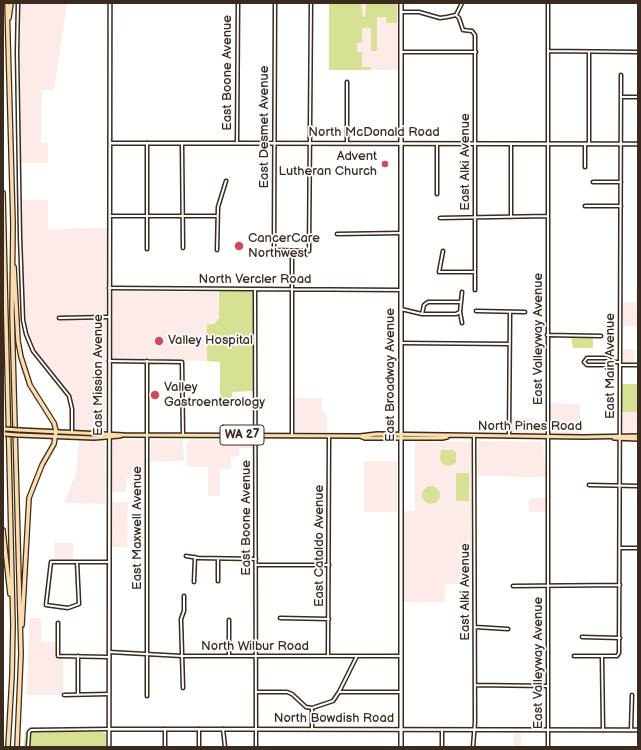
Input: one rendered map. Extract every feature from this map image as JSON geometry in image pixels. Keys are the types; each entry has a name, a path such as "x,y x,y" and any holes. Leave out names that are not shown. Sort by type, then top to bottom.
{"highway":[{"path":"7,3 16,324 21,357 30,385 54,423 56,431 54,444 42,465 29,498 17,747"},
{"path":"8,36 10,3"},
{"path":"3,193 13,625 12,682 8,747"},
{"path":"12,224 12,313 21,654"},
{"path":"3,249 4,225"},
{"path":"3,531 5,537 13,625"}],"main road":[{"name":"East Broadway Avenue","path":"401,3 401,747"},
{"name":"North Pines Road","path":"4,429 124,435 360,436 365,438 401,436 442,438 449,436 638,436"},
{"name":"North Pines Road","path":"4,434 108,438 124,435"},
{"name":"North Pines Road","path":"620,437 638,439"}],"street":[{"path":"18,3 17,52 20,252 24,320 26,334 32,351 68,396 72,408 72,432"},
{"name":"East Mission Avenue","path":"109,747 108,434 110,3"},
{"name":"East Boone Avenue","path":"237,143 238,3"},
{"name":"East Desmet Avenue","path":"275,3 274,250 292,250"},
{"path":"292,436 292,250 309,251 311,3"},
{"path":"402,12 426,13 440,18 456,15 462,3"},
{"name":"East Valleyway Avenue","path":"548,3 548,747"},
{"name":"East Alki Avenue","path":"456,15 459,18 463,30 472,31 475,35 475,290"},
{"path":"548,51 638,52"},
{"path":"402,52 476,52"},
{"path":"589,52 589,144"},
{"name":"East Main Avenue","path":"602,656 617,656 619,653 620,638 621,75"},
{"path":"347,82 347,143"},
{"path":"621,97 638,97"},
{"name":"North McDonald Road","path":"110,143 638,144"},
{"path":"147,143 147,249"},
{"path":"182,143 183,248"},
{"path":"511,143 511,217"},
{"path":"437,144 437,194"},
{"path":"584,144 585,167"},
{"path":"217,250 217,216 219,200 226,182"},
{"path":"593,182 621,182"},
{"path":"585,206 621,206"},
{"path":"110,216 217,216"},
{"path":"440,218 548,216"},
{"path":"337,234 401,234"},
{"path":"443,251 439,272 474,272"},
{"name":"North Vercler Road","path":"109,288 401,290"},
{"name":"East Boone Avenue","path":"255,289 256,747"},
{"path":"462,292 460,302 462,323"},
{"path":"422,314 424,305 428,302 460,302"},
{"path":"401,310 422,314 456,314 460,312"},
{"path":"476,312 525,312"},
{"path":"508,437 510,312"},
{"path":"59,318 109,317"},
{"path":"547,336 601,336"},
{"path":"401,343 510,344"},
{"path":"612,362 607,365 587,365 584,362 587,358 607,358 612,362 638,365"},
{"path":"109,361 182,362 183,435"},
{"name":"East Maxwell Avenue","path":"147,361 147,696"},
{"name":"East Cataldo Avenue","path":"328,656 329,436"},
{"name":"East Alki Avenue","path":"473,747 475,685 474,436"},
{"path":"589,485 638,486"},
{"path":"621,548 638,548"},
{"path":"186,556 256,559"},
{"path":"194,582 195,557"},
{"path":"218,558 218,581"},
{"path":"77,562 79,604 68,608 46,605 51,562 77,562 109,562"},
{"path":"256,565 329,565"},
{"path":"513,586 620,585"},
{"path":"183,688 182,619 184,611 184,596"},
{"path":"280,618 329,619"},
{"path":"229,620 229,656"},
{"path":"58,623 58,656 108,657"},
{"path":"475,627 508,629"},
{"path":"582,638 620,638"},
{"name":"North Wilbur Road","path":"108,652 182,656 401,656"},
{"path":"78,656 78,694"},
{"path":"256,692 290,693 306,707 312,708 325,705 332,701 339,692 357,656"},
{"path":"574,656 602,656 603,730"},
{"path":"475,685 548,686"},
{"path":"339,692 401,692"},
{"path":"64,695 109,694"},
{"path":"631,730 632,695"},
{"path":"312,708 312,729"},
{"path":"165,728 165,747"},
{"name":"North Bowdish Road","path":"28,747 30,731 165,728 638,730"},
{"path":"199,729 199,747"},
{"path":"223,729 225,747"},
{"path":"442,730 442,747"}],"shaded area":[{"path":"20,3 67,3 54,90 42,90 41,143 48,143 48,163 20,163 18,50"},
{"path":"329,3 399,3 399,70 329,70"},
{"path":"20,200 48,200 48,229 107,228 105,429 102,432 74,430 73,409 69,396 41,361 29,339 26,329 23,299"},
{"name":"Valley Hospital","path":"113,291 218,292 219,318 214,324 207,324 207,361 112,358"},
{"path":"636,291 638,291 638,326 623,326 622,302 636,302"},
{"path":"623,349 634,349 634,363 623,363"},
{"path":"294,398 322,398 322,412 327,413 327,432 295,432"},
{"path":"549,403 580,404 580,434 550,433"},
{"path":"623,412 638,412 638,434 623,433"},
{"path":"511,417 545,420 544,432 512,433"},
{"path":"79,440 102,440 105,443 105,504 64,503 76,474"},
{"path":"144,440 145,478 126,478 126,492 111,492 112,441"},
{"path":"151,440 183,440 184,461 150,462"},
{"path":"190,440 251,440 254,448 239,448 239,456 231,457 231,469 220,469 220,496 208,496 208,467 187,467 187,443"},
{"path":"415,441 471,442 471,584 445,584 445,602 404,602 404,511 415,511"},
{"path":"478,441 543,442 546,477 477,476"},
{"path":"364,461 397,461 397,512 364,512"},
{"path":"529,498 546,498 546,512 529,512"},
{"path":"111,502 128,502 127,547 111,547"},
{"path":"54,543 73,543 73,561 55,560"},
{"path":"29,618 41,618 41,642 57,642 57,658 63,658 63,695 27,695"},
{"path":"514,733 521,733 521,746 529,747 503,747 514,746"}],"green space":[{"path":"329,3 361,3 363,17 365,17 366,3 397,3 397,23 386,23 386,17 377,17 377,28 362,28 362,42 357,43 357,52 362,52 362,67 371,67 371,70 329,70"},
{"path":"371,28 377,28 377,51 371,51"},
{"path":"219,291 251,291 253,293 253,391 232,392 232,402 220,402 220,362 207,361 207,324 214,324 219,318"},
{"path":"571,337 593,337 593,348 573,348"},
{"path":"621,384 638,384 638,412 623,412"},
{"path":"441,450 453,450 456,452 456,463 449,466 444,465 441,462 440,457"},
{"path":"456,473 469,473 469,501 456,501"},
{"path":"431,486 437,489 440,495 437,501 431,504 425,501 422,495 425,489"},
{"path":"25,732 102,732 106,734 106,747 24,747"}],"place":[{"name":"Advent Lutheran Church","path":"385,164"},
{"name":"CancerCare Northwest","path":"239,246"},
{"name":"Valley Hospital","path":"159,341"},
{"name":"Valley Gastroenterology","path":"155,395"}]}
